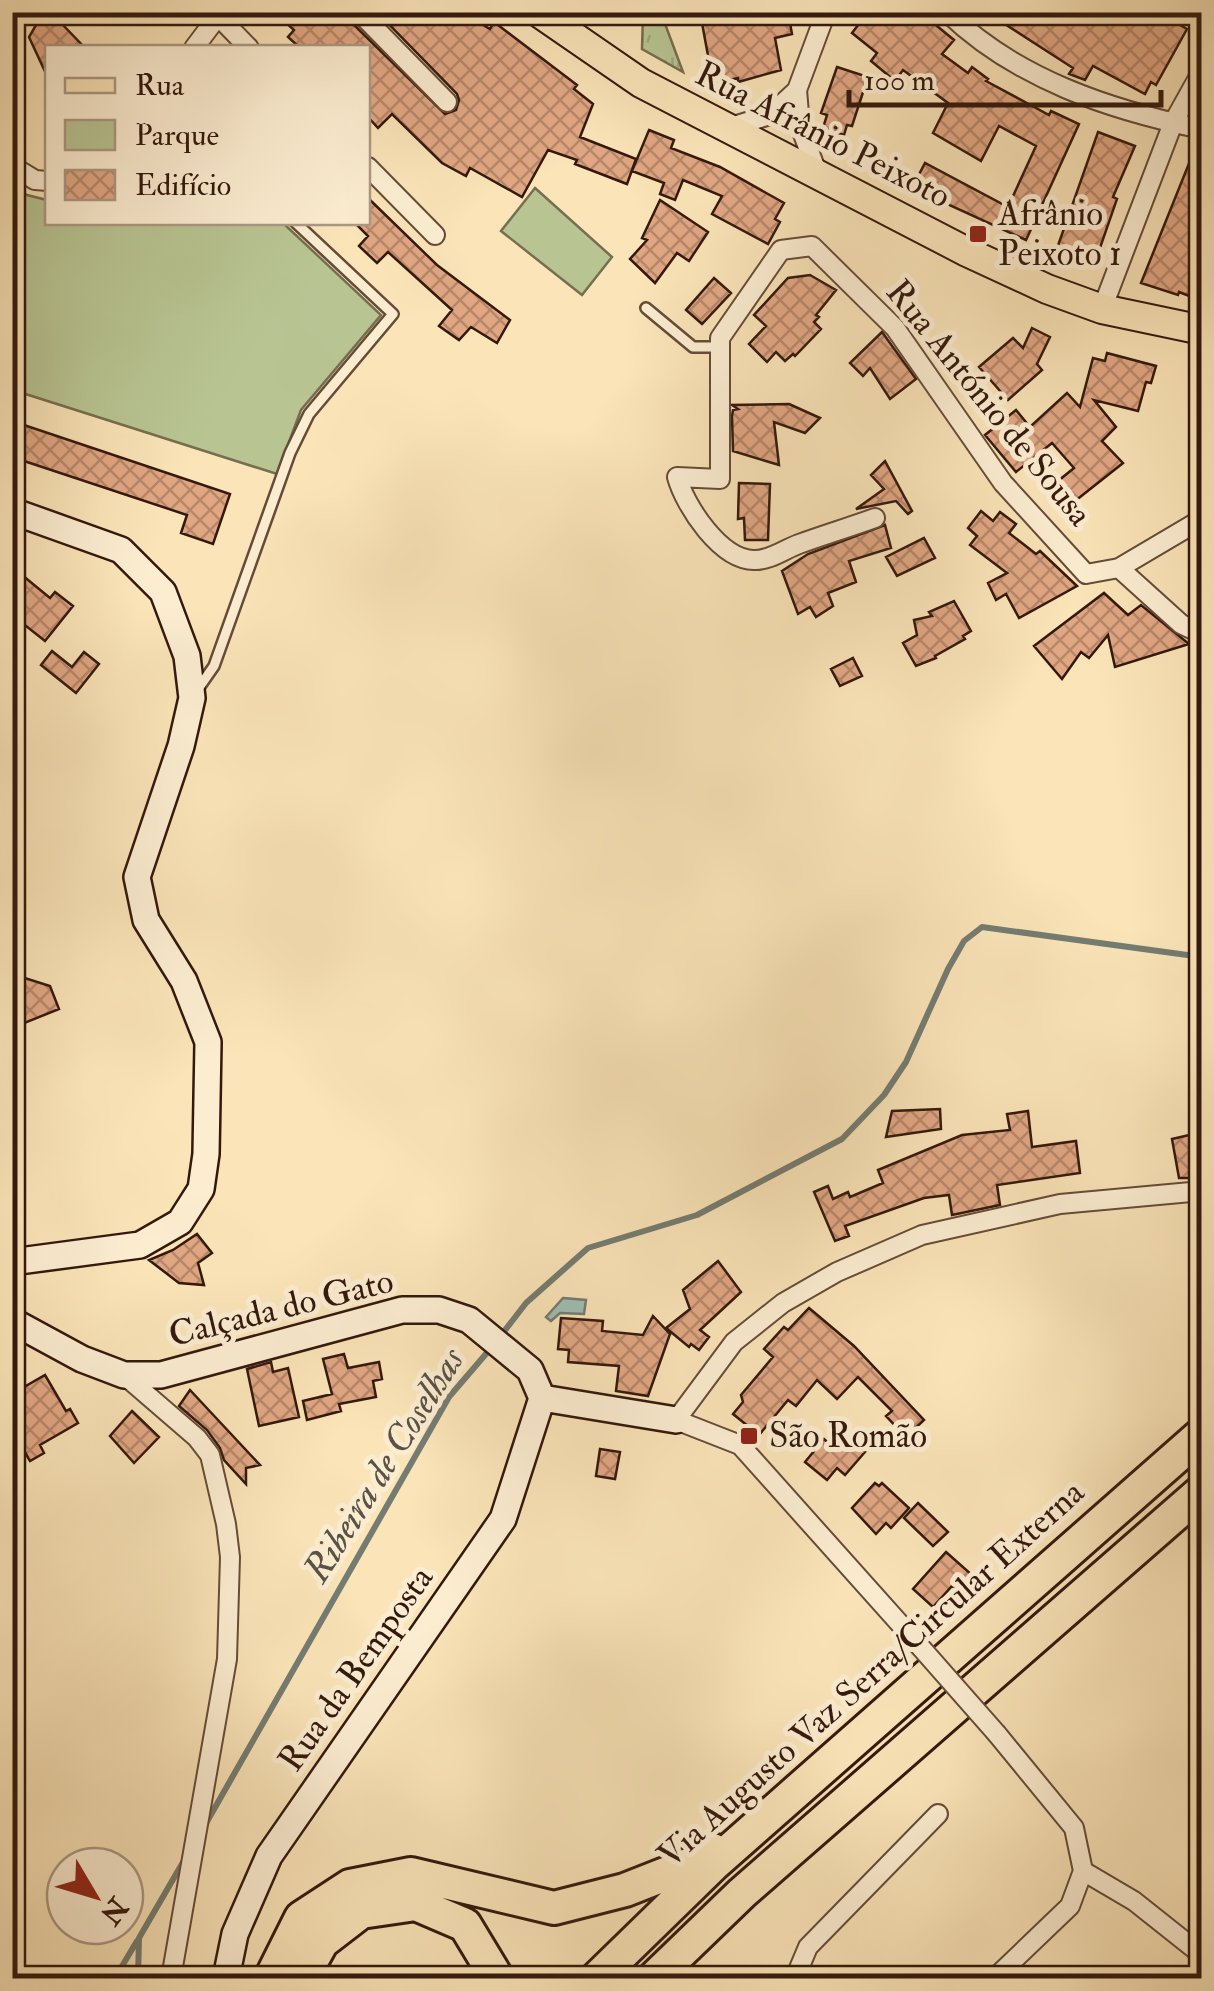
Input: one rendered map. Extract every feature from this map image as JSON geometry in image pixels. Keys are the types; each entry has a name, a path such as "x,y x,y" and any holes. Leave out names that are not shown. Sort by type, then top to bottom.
{"highway":[{"name":"Via Augusto Vaz Serra/Circular Externa","path":"597,1978 714,1864 1202,1434"},
{"path":"654,1978 742,1893 1202,1490"},
{"path":"271,1978 301,1918 350,1886 411,1874 554,1908 626,1890 691,1864 772,1814"},
{"path":"302,1978 322,1942 362,1912 416,1904 465,1925 498,1978"}],"main road":[{"name":"Rua Afrânio Peixoto","path":"538,12 641,83 967,252 1102,309 1202,330"}],"street":[{"path":"359,12 447,102"},
{"path":"727,128 770,115 796,90 826,12"},
{"path":"947,12 1025,71 1098,102 1202,129"},
{"path":"196,45 220,14 246,45"},
{"path":"1102,309 1173,123 1202,72"},
{"path":"796,90 800,126 818,176"},
{"path":"12,166 45,181"},
{"path":"370,169 435,235"},
{"name":"Rua António de Sousa","path":"875,518 752,561 711,536 681,492 677,477 720,478 720,338 781,250 812,246 896,328 1003,483 1086,574 1119,568"},
{"path":"12,511 121,550 163,592 187,656 192,698 181,746 137,877 146,920 184,981 208,1042 206,1154 201,1189 180,1222 140,1245 12,1262"},
{"path":"1202,519 1119,568 1181,624 1202,634"},
{"path":"676,1420 734,1342 783,1303 837,1272 922,1236 1060,1204 1202,1191"},
{"name":"Calçada do Gato","path":"12,1321 82,1359 124,1375 160,1375 402,1310 438,1310 469,1320 530,1370 542,1398"},
{"path":"124,1375 197,1438 210,1455 230,1556 227,1659 171,1978"},
{"path":"542,1398 676,1420 740,1446 997,1734 1074,1828 1083,1871 1070,1906 995,1978"},
{"name":"Rua da Bemposta","path":"226,1978 235,1934 270,1856 503,1519 542,1398"},
{"path":"795,1978 808,1947 938,1814"},
{"path":"1083,1871 1134,1901 1202,1955"}],"lane":[{"path":"192,698 214,666 290,453 309,414 393,314 297,225"},
{"path":"646,308 693,347 720,347"}],"green space":[{"path":"643,13 661,13 683,72 642,49"},
{"path":"12,185 27,195 45,200 45,225 285,225 381,315 301,410 277,474 13,390"},
{"path":"535,188 612,257 582,295 501,231"}],"water":[{"path":"563,1298 586,1300 584,1314 560,1313 551,1321 546,1317"}],"building":[{"path":"274,12 347,12 350,21 445,114 456,110 457,94 377,12 461,12 490,29 494,22 577,85 574,89 593,104 580,137 636,159 627,184 548,150 522,197 470,168 466,176 442,163 392,114 378,128 370,119 370,45 297,45 288,37 294,30"},
{"path":"700,12 788,12 792,34 775,38 781,70 738,82 738,78 713,83"},
{"path":"868,12 920,12 954,40 942,54 968,73 972,67 986,81 1049,115 1051,111 1079,124 1026,240 912,188 925,163 1008,207 1036,146 999,126 981,161 933,133 948,103 903,70 895,81 871,61 877,53 852,33"},
{"path":"986,12 1187,12 1180,25 1187,29 1156,85 1151,82 1145,94 1093,66 1085,80 1069,74 1073,68"},
{"path":"47,20 62,24 82,45 45,45 45,72 29,37 36,25"},
{"path":"837,67 868,77 852,126 847,125 844,135 823,128 827,115 821,113"},
{"path":"649,130 674,140 671,148 720,167 784,203 775,219 780,222 768,244 712,214 722,196 683,180 675,200 660,194 664,183 632,171"},
{"path":"1098,132 1135,146 1113,197 1117,199 1093,268 1055,254"},
{"path":"1198,141 1202,141 1202,289 1195,287 1192,297 1141,283"},
{"path":"370,200 437,265 510,320 497,343 471,327 459,340 439,326 452,310 388,252 377,263 359,246 368,236 357,225 370,225"},
{"path":"660,200 708,232 689,261 677,253 655,283 630,259 647,240 642,238"},
{"path":"810,275 836,290 816,315 819,317 814,322 821,329 795,356 785,361 776,352 767,362 749,344 766,326 754,315 788,278"},
{"path":"714,278 731,293 702,324 686,310"},
{"path":"1032,328 1050,337 1037,364 1042,370 1008,400 979,367 1013,338 1023,348"},
{"path":"882,332 916,379 890,399 870,368 863,376 850,363"},
{"path":"1107,353 1156,366 1151,383 1146,382 1138,411 1094,400 1116,427 1102,441 1123,463 1070,505 1053,485 1074,468 1052,443 1016,472 985,435 1016,410 1030,427 1067,393 1080,407 1093,358 1105,361"},
{"path":"789,404 820,418 805,433 774,422 779,465 733,451 732,416 733,410 738,409 732,405"},
{"path":"12,421 230,494 213,544 181,533 187,515 12,457"},
{"path":"885,461 912,511 908,514 896,501 856,509 884,489 871,475"},
{"path":"739,483 770,484 768,540 745,540 744,518 738,519"},
{"path":"981,511 993,521 1000,512 1016,524 1009,533 1036,554 1040,551 1077,586 1019,618 1006,594 996,600 988,583 1007,573 970,545 977,536 968,528"},
{"path":"885,525 891,548 849,561 856,582 828,593 833,606 816,617 810,607 798,614 782,571 808,554"},
{"path":"924,538 935,558 897,576 886,557"},
{"path":"22,575 50,598 55,592 73,606 45,641 12,615 12,586"},
{"path":"1104,593 1128,615 1141,605 1189,644 1115,667 1108,635 1089,658 1081,652 1062,679 1034,646"},
{"path":"954,601 971,631 936,658 916,666 903,643 917,635 914,620 932,616 929,612"},
{"path":"52,651 72,667 84,652 99,664 76,693 41,665"},
{"path":"853,658 862,676 840,686 831,669"},
{"path":"12,974 50,986 59,1009 12,1028"},
{"path":"940,1109 941,1129 886,1137 892,1111"},
{"path":"1028,1111 1032,1147 1076,1141 1080,1173 997,1185 1000,1205 952,1215 949,1195 924,1198 845,1226 849,1236 835,1241 814,1192 828,1186 833,1199 848,1192 850,1197 883,1183 878,1170 962,1135 1010,1130 1007,1114"},
{"path":"1202,1132 1199,1178 1179,1178 1172,1139"},
{"path":"197,1234 212,1253 198,1263 204,1285 179,1283 149,1260 173,1250"},
{"path":"718,1261 741,1292 700,1330 709,1337 699,1350 691,1344 689,1347 666,1328 690,1309 683,1290"},
{"path":"809,1308 854,1346 924,1420 906,1437 886,1416 892,1411 858,1377 837,1399 817,1380 796,1406 788,1400 759,1435 733,1414 743,1402 741,1395 773,1357 764,1349"},
{"path":"653,1316 670,1334 648,1396 616,1391 619,1366 568,1362 569,1350 558,1349 561,1318 603,1321 602,1331 643,1335"},
{"path":"344,1354 348,1368 379,1362 382,1379 373,1381 376,1397 339,1404 341,1411 307,1420 303,1401 332,1394 323,1359"},
{"path":"271,1362 273,1372 288,1368 299,1417 259,1426 247,1369"},
{"path":"45,1375 66,1411 70,1409 78,1423 40,1445 44,1453 30,1461 16,1437 24,1432 12,1412 12,1394"},
{"path":"190,1390 260,1465 246,1468 246,1484 224,1460 207,1430 179,1406"},
{"path":"132,1411 159,1437 134,1463 110,1436"},
{"path":"843,1434 865,1452 845,1475 837,1468 827,1480 805,1462 824,1439 833,1447"},
{"path":"600,1449 620,1452 615,1479 596,1476"},
{"path":"875,1483 882,1483 909,1508 891,1528 886,1523 876,1534 852,1508"},
{"path":"918,1503 948,1532 933,1546 904,1518"},
{"path":"946,1552 972,1575 958,1591 952,1586 933,1607 913,1589"}],"waterway":[{"name":"Ribeira de Coselhas","path":"499,1338 526,1303 588,1248 697,1215 842,1139 884,1095 906,1062 948,969 964,941 982,927 1202,957"},
{"name":"Ribeira de Coselhas","path":"205,1825 449,1397 491,1348"},
{"name":"Ribeira de Coselhas","path":"138,1978 139,1938 186,1857"},
{"path":"115,1978 134,1946"}],"place":[{"name":"Afrânio Peixoto 1","path":"978,234"},
{"name":"São Romão","path":"749,1436"}]}
